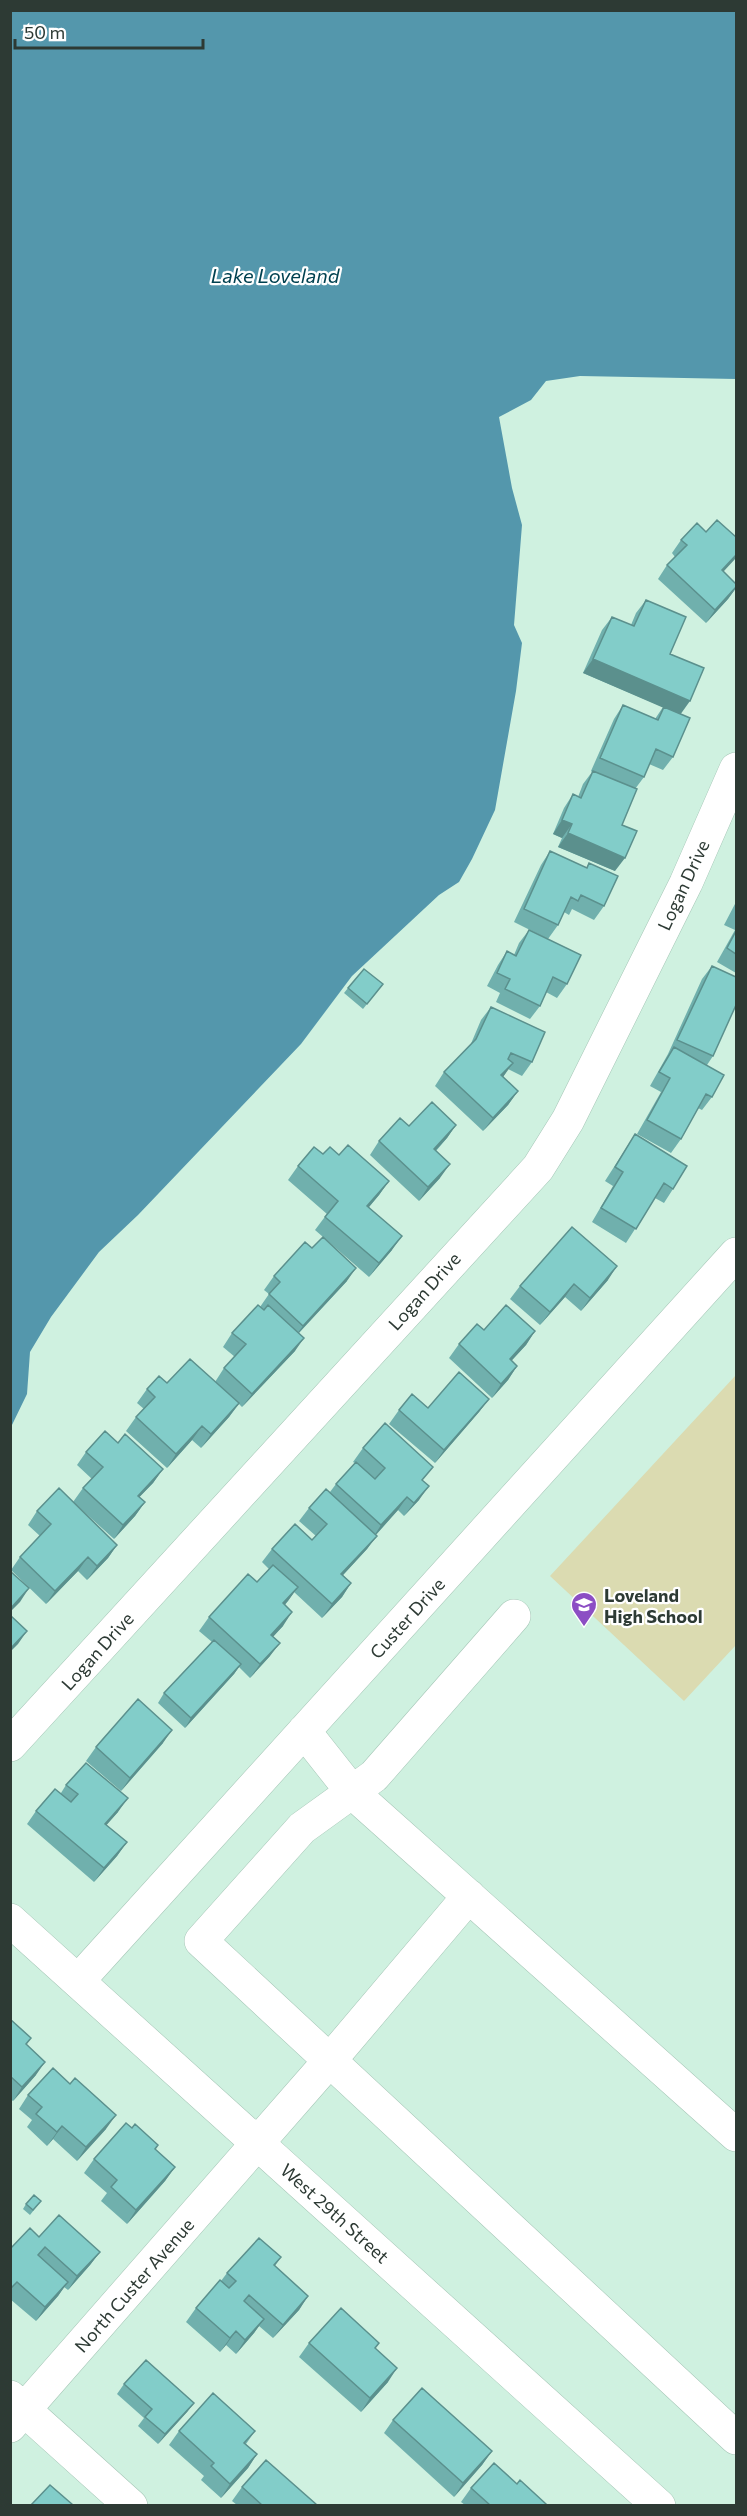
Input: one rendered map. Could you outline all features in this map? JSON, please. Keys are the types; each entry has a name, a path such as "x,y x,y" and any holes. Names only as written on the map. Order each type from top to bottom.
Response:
{"street":[{"name":"Logan Drive","path":"10,1745 538,1168 568,1120 686,883 736,769"},
{"name":"Custer Drive","path":"78,1981 736,1254"},
{"path":"514,1616 374,1776 302,1828 201,1941 331,2059 736,2438"},
{"path":"304,1731 353,1793 736,2134"},
{"name":"North Custer Avenue","path":"15,2411 257,2143 469,1896"},
{"name":"West 29th Street","path":"10,1920 659,2505"},
{"path":"15,2411 131,2505"}],"green space":[{"path":"736,1375 736,1645 684,1701 550,1576"}],"water":[{"name":"Lake Loveland","path":"11,10 736,11 736,379 580,376 546,381 531,400 499,417 512,488 522,525 514,625 522,643 495,810 472,859 459,882 439,895 352,976 301,1044 138,1215 99,1252 51,1317 30,1352 27,1394 11,1427"}],"building":[{"path":"717,520 736,537 736,555 722,570 736,584 736,587 715,610 667,565 687,545 681,540 697,523 706,532"},
{"path":"646,600 686,617 670,654 704,668 690,701 593,659 612,617 634,626"},
{"path":"623,705 658,720 664,707 690,718 673,757 656,749 644,777 600,758"},
{"path":"593,771 637,789 622,825 637,831 625,858 568,833 572,824 562,820 573,794 581,798"},
{"path":"550,851 587,868 589,863 618,876 604,906 581,895 578,901 571,897 558,925 524,909"},
{"path":"529,930 581,955 567,984 553,977 540,1006 505,989 510,979 497,973 507,951 516,956"},
{"path":"736,931 736,954 727,948"},
{"path":"712,966 736,977 736,1005 713,1056 677,1040"},
{"path":"364,969 383,984 367,1004 348,988"},
{"path":"491,1007 545,1032 532,1062 511,1053 508,1059 513,1063 501,1075 518,1091 493,1118 444,1072 476,1039"},
{"path":"674,1047 724,1075 712,1097 706,1094 681,1139 647,1120 670,1078 659,1072"},
{"path":"432,1102 456,1125 434,1149 450,1164 428,1187 379,1141 400,1118 409,1126"},
{"path":"635,1134 687,1166 673,1189 664,1183 636,1229 601,1208 623,1172 615,1167"},
{"path":"348,1145 389,1181 367,1206 402,1236 379,1263 325,1217 338,1201 298,1166 314,1147 323,1154 330,1147 339,1155"},
{"path":"572,1227 617,1266 590,1298 574,1284 550,1312 520,1286"},
{"path":"323,1237 356,1268 303,1326 269,1294 280,1282 274,1276 305,1242 312,1248"},
{"path":"258,1305 264,1310 268,1305 304,1338 252,1394 224,1368 246,1344 232,1333"},
{"path":"506,1305 535,1331 510,1359 517,1366 501,1384 459,1344 477,1324 484,1330"},
{"path":"190,1359 239,1403 211,1434 202,1426 176,1454 136,1417 155,1397 147,1389 159,1376 167,1383"},
{"path":"459,1372 489,1399 444,1450 399,1410 412,1394 428,1408"},
{"path":"385,1423 433,1467 422,1480 429,1486 414,1503 407,1497 381,1525 336,1484 356,1462 375,1479 385,1468 363,1448"},
{"path":"105,1431 118,1443 125,1434 163,1469 138,1496 145,1502 123,1525 83,1488 103,1467 86,1452"},
{"path":"59,1488 117,1545 97,1566 88,1557 55,1591 20,1557 51,1524 37,1511"},
{"path":"326,1489 377,1536 341,1574 351,1583 332,1604 272,1549 295,1524 312,1540 327,1524 309,1508"},
{"path":"273,1565 298,1587 283,1603 292,1612 271,1635 280,1643 260,1664 209,1617 248,1574 257,1582"},
{"path":"10,1571 29,1588 10,1609"},
{"path":"10,1615 27,1631 10,1649"},
{"path":"214,1640 241,1664 191,1718 164,1693"},
{"path":"138,1699 172,1730 130,1778 96,1747"},
{"path":"86,1763 128,1798 105,1824 127,1842 104,1868 36,1811 55,1789 71,1802 78,1794 66,1785"},
{"path":"10,2019 31,2038 26,2044 45,2062 22,2087 10,2076"},
{"path":"53,2068 70,2084 75,2078 116,2115 86,2147 62,2126 57,2132 36,2114 42,2107 28,2095"},
{"path":"126,2123 132,2128 135,2124 158,2145 155,2149 175,2167 136,2210 111,2187 117,2180 94,2159"},
{"path":"34,2195 41,2201 33,2210 26,2204"},
{"path":"59,2215 100,2252 77,2276 45,2247 38,2255 68,2282 45,2307 17,2282 12,2287 10,2286 10,2249 30,2228 39,2237"},
{"path":"259,2238 281,2257 274,2265 308,2296 283,2325 249,2295 244,2301 264,2319 245,2340 236,2331 230,2338 196,2308 220,2280 229,2288 236,2281 227,2273"},
{"path":"341,2308 379,2343 375,2348 397,2368 370,2398 309,2343"},
{"path":"146,2360 194,2403 165,2434 145,2417 152,2409 124,2384"},
{"path":"422,2388 492,2451 463,2483 393,2420"},
{"path":"213,2393 255,2431 244,2443 257,2454 230,2484 211,2466 214,2463 179,2431"},
{"path":"266,2460 317,2505 262,2505 242,2487"},
{"path":"494,2463 517,2484 520,2480 546,2504 490,2505 471,2488"},
{"path":"50,2485 73,2505 31,2505"}],"place":[{"name":"Loveland High School","path":"584,1628"}]}
